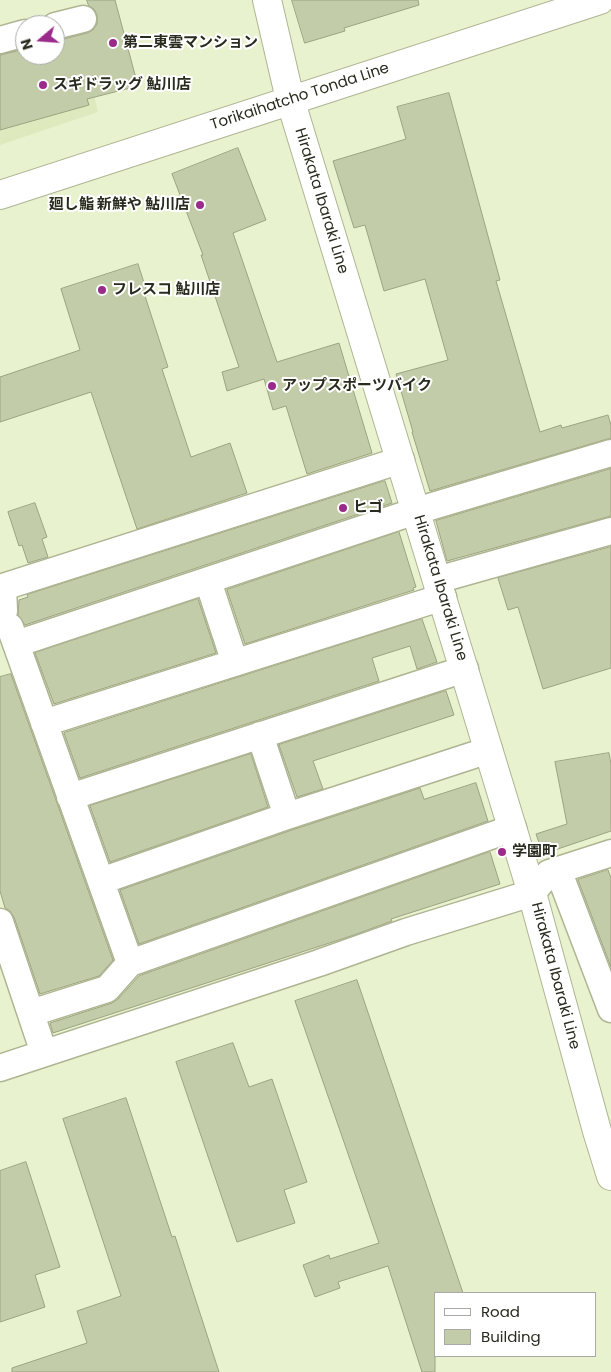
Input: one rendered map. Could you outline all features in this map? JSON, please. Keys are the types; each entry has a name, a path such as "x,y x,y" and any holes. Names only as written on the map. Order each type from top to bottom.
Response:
{"main road":[{"name":"Hirakata Ibaraki Line","path":"268,0 290,99 513,828 596,1131 611,1176"},
{"name":"Torikaihatcho Tonda Line","path":"0,194 600,0"}],"street":[{"path":"65,24 83,19"},
{"path":"0,40 15,36"},
{"path":"16,644 416,511 611,453"},
{"path":"130,962 16,644 2,612 3,587 401,460"},
{"path":"44,723 235,663 440,589 611,531"},
{"path":"208,581 235,663"},
{"path":"70,797 465,669"},
{"path":"260,735 288,816"},
{"path":"100,881 288,816 489,750"},
{"path":"31,1013 107,989 130,962 513,828"},
{"path":"0,1068 319,963 406,932 532,893 549,873 611,853"},
{"path":"558,870 611,1009"},
{"path":"0,922 44,1053"}],"shaded area":[{"path":"77,26 98,112 0,145 0,46 15,42 15,65 65,65 65,29"}],"building":[{"path":"87,0 115,0 138,86 87,99 89,105 0,130 0,55 15,51 15,65 65,65 65,38 87,33 93,30 97,24 97,15 94,9 89,6"},
{"path":"292,0 418,0 419,5 344,28 345,31 305,43"},
{"path":"449,93 500,280 496,281 540,432 561,425 562,428 608,415 611,425 611,438 430,491 396,374 448,360 425,279 384,291 365,225 354,228 333,161 406,139 397,107"},
{"path":"238,148 266,220 233,233 277,362 339,343 372,453 307,474 286,406 273,410 264,379 227,391 222,372 239,367 201,255 203,255 172,174"},
{"path":"138,264 148,295 145,296 168,367 162,369 191,457 230,443 247,493 137,529 91,392 0,422 0,377 80,350 61,289"},
{"path":"611,469 611,516 447,561 436,521"},
{"path":"385,481 392,503 25,625 18,615 19,600 28,597 27,595"},
{"path":"35,503 47,537 42,539 48,557 28,563 22,545 19,546 8,512"},
{"path":"399,532 416,587 413,588 414,590 245,644 227,590"},
{"path":"611,547 611,668 543,689 518,607 508,610 498,578"},
{"path":"198,599 216,653 54,704 35,653"},
{"path":"422,619 437,662 417,669 410,646 372,658 379,681 80,778 64,733"},
{"path":"11,674 113,960 99,976 40,994 14,917 5,908 0,891 0,677"},
{"path":"446,691 454,715 313,761 323,789 297,797 279,745"},
{"path":"609,753 611,764 611,831 543,854 536,834 567,824 555,762"},
{"path":"251,754 268,807 110,862 90,806"},
{"path":"476,783 488,821 139,944 120,890 420,788 424,799"},
{"path":"490,852 500,884 391,919 392,921 354,935 53,1033 50,1023 112,1003 139,976"},
{"path":"608,870 611,878 611,967 578,880"},
{"path":"357,980 463,1292 434,1292 435,1372 422,1372 388,1266 338,1282 340,1288 315,1297 303,1265 329,1255 330,1259 379,1243 295,1001"},
{"path":"233,1043 249,1087 272,1079 307,1182 284,1190 295,1223 237,1242 176,1062"},
{"path":"126,1098 172,1237 175,1236 219,1372 12,1372 12,1368 87,1343 77,1311 121,1296 63,1119"},
{"path":"26,1162 60,1267 35,1275 45,1307 0,1322 0,1171"}],"place":[{"name":"第二東雲マンション","path":"113,43"},
{"name":"スギドラッグ 鮎川店","path":"43,85"},
{"name":"廻し鮨 新鮮や 鮎川店","path":"200,205"},
{"name":"フレスコ 鮎川店","path":"102,290"},
{"name":"アップスポーツバイク","path":"272,386"},
{"name":"ヒゴ","path":"343,508"},
{"name":"学園町","path":"502,852"}]}
